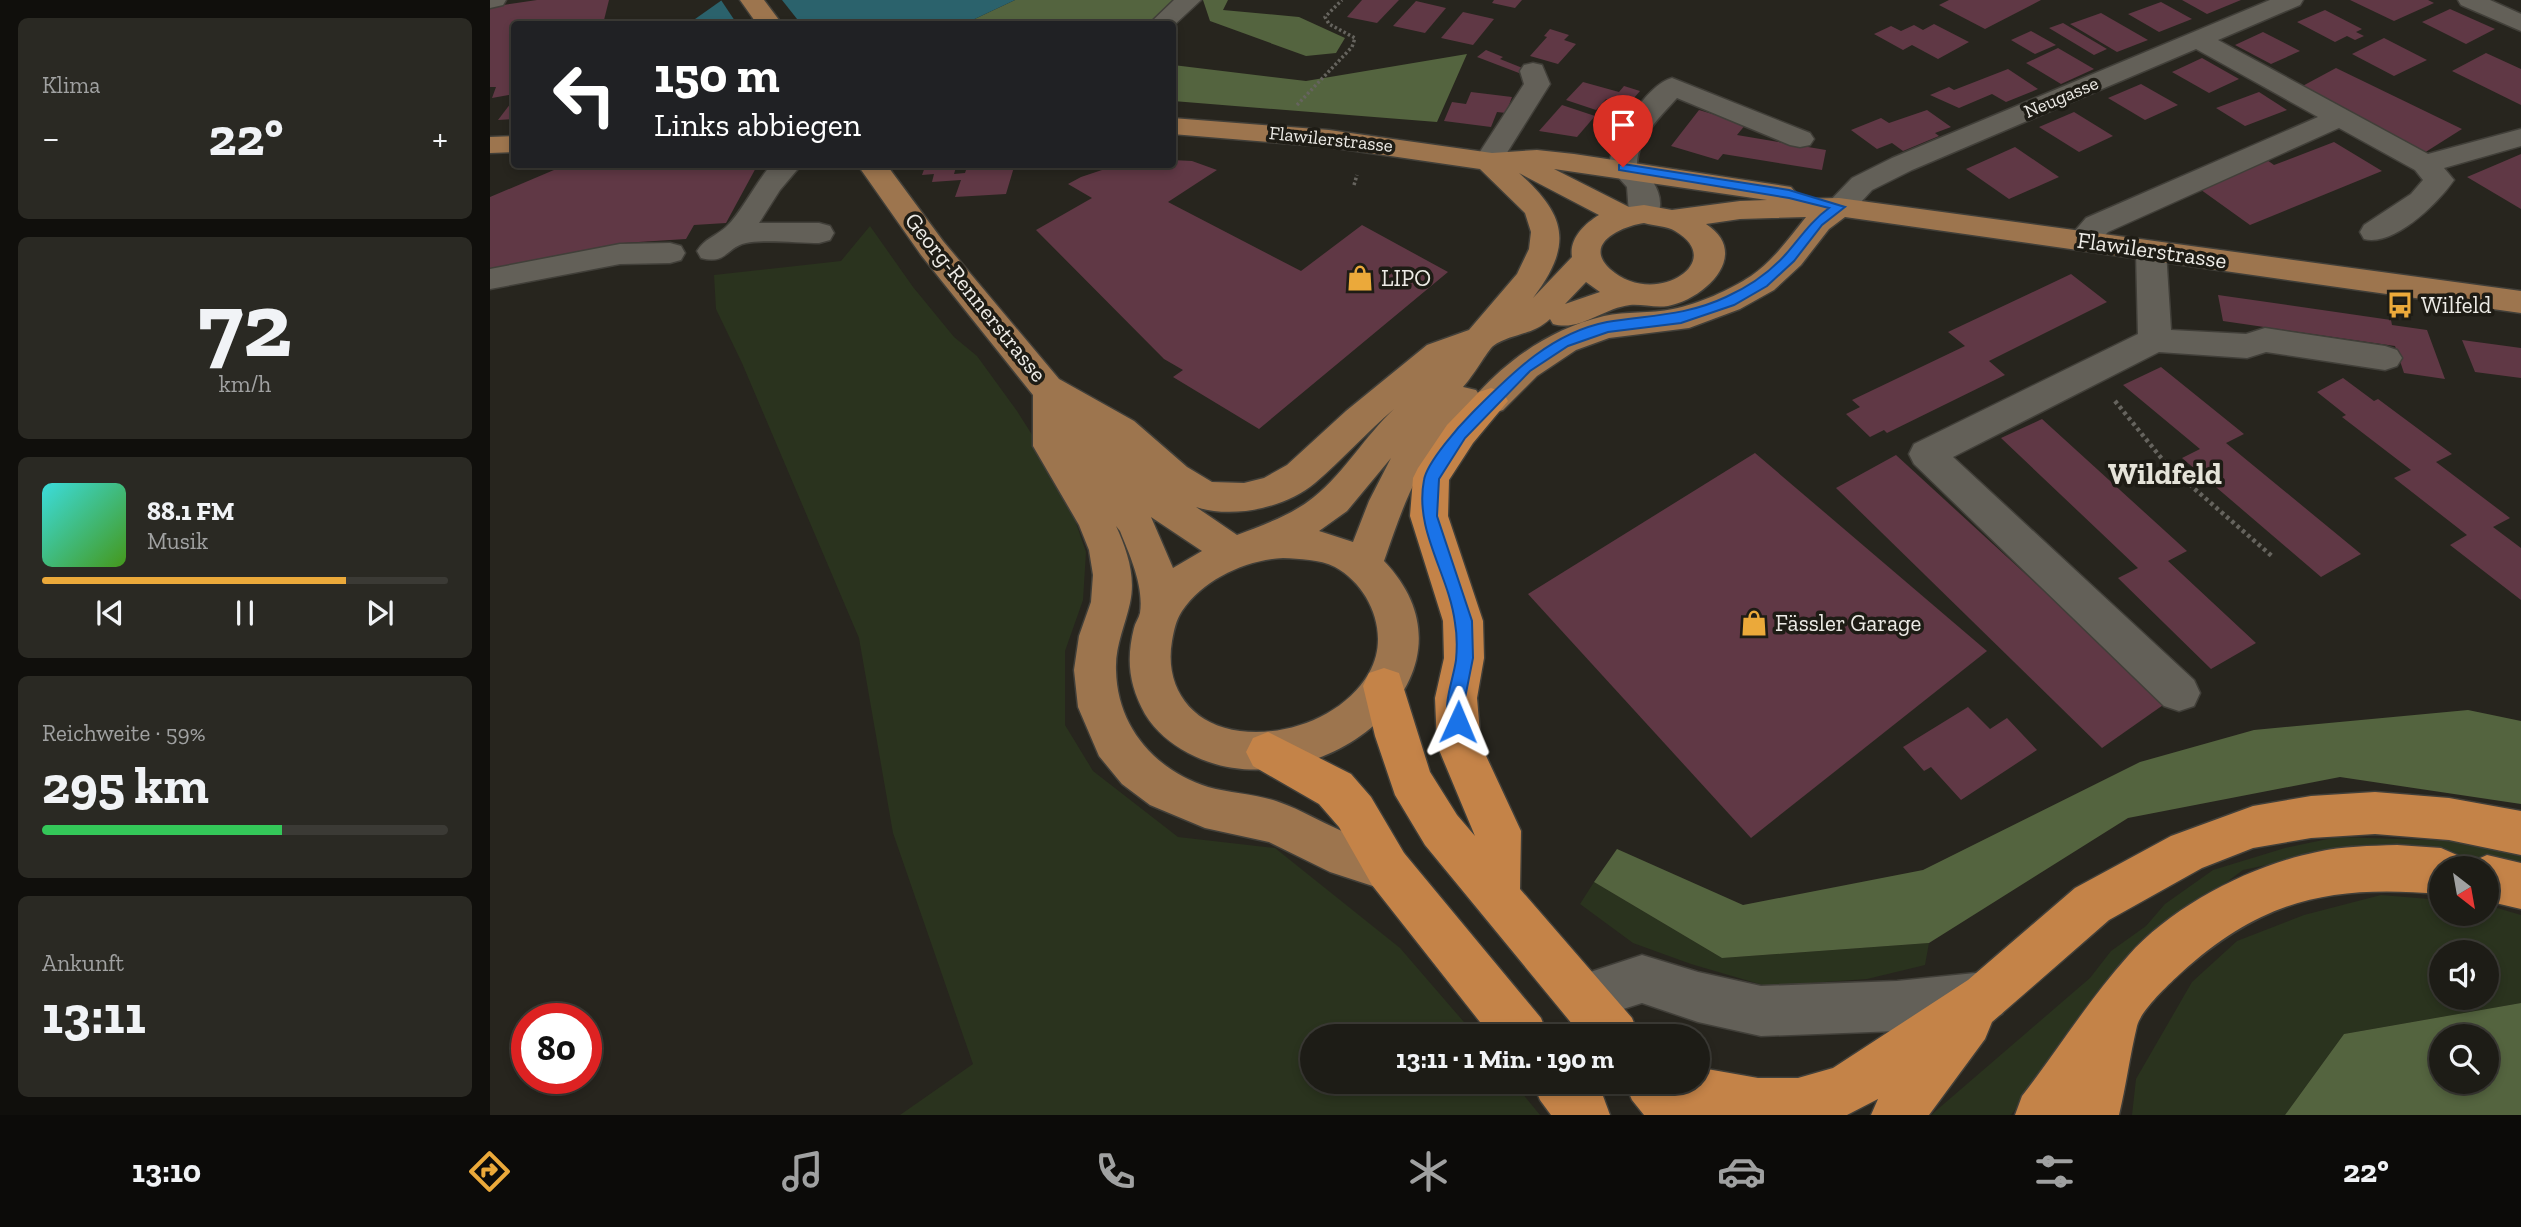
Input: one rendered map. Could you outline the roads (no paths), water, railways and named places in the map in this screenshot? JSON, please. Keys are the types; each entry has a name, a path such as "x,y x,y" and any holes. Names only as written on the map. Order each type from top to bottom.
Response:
{"highway":[{"path":"1491,401 1460,434 1432,478 1429,516 1463,621 1464,658 1456,698 1459,745 1477,791 1498,831 1497,895"},
{"path":"1384,686 1396,736 1411,781 1441,830 1604,1024"},
{"path":"1268,752 1335,789 1355,812 1367,862 1512,1024"},
{"path":"1704,1094 1758,1104 1798,1104 1844,1090 1985,997 2092,904 2187,852 2253,827 2311,817 2375,813 2449,819 2521,833"},
{"path":"2041,1115 2146,972 2167,952 2216,915 2273,885 2304,876 2364,867 2429,870"},
{"path":"2499,881 2521,886"},
{"path":"1583,997 1610,1024"},
{"path":"1897,1115 1985,997"},
{"path":"2093,1115 2116,1011"},
{"path":"1568,1094 1584,1115"},
{"path":"1660,1094 1677,1115"}],"main road":[{"path":"752,0 767,21"},
{"name":"Flawilerstrasse","path":"1176,126 1227,128 1357,141 1503,161 1634,215"},
{"path":"490,145 511,144"},
{"path":"1503,161 1535,158 1623,167 1789,194 1839,207"},
{"path":"1245,548 1287,541 1315,544 1341,551 1363,565 1382,584 1394,608 1398,635 1393,663 1384,686 1359,714 1332,733 1301,746 1268,752 1232,750 1200,740 1175,722 1157,698 1149,671 1150,642 1160,614 1178,589 1194,575 1245,548 1317,516 1338,496 1394,429 1463,367 1482,337 1527,286 1541,259 1546,233 1541,214 1503,161"},
{"name":"Flawilerstrasse","path":"1503,161 1539,188 1590,246"},
{"name":"Georg-Rennerstrasse","path":"874,168 932,248 1081,430 1100,472 1137,526 1156,574 1160,614"},
{"path":"1491,401 1525,368 1564,342 1606,327 1676,320 1729,301 1763,283 1790,258 1818,222 1839,207"},
{"name":"Flawilerstrasse","path":"1675,219 1740,210 1782,211 1839,207 2521,302"},
{"name":"Flawilerstrasse","path":"1712,254 1748,228 1782,211"},
{"path":"1050,389 1122,430 1174,477 1206,496 1244,497 1273,490 1300,475 1359,420 1439,353 1528,321 1572,279 1590,246 1606,223 1634,215 1675,219 1700,234 1712,254 1709,269 1698,282 1679,292 1656,296 1631,293 1602,280 1590,246"},
{"path":"1363,565 1389,497 1422,441 1506,358 1560,318 1575,310 1631,293"},
{"path":"1050,389 1051,446 1096,522 1108,550 1112,575 1111,602 1099,636 1095,670 1099,707 1114,742 1137,770 1166,790 1205,807 1275,822 1367,862"},
{"name":"Georg-Rennerstrasse","path":"1081,430 1122,463 1161,505 1197,526 1245,548"}],"street":[{"path":"1164,21 1189,0"},
{"name":"Neugasse","path":"1839,207 1862,184 1902,164 2291,0"},
{"path":"2470,0 2521,23"},
{"path":"2197,39 2425,164 2439,180 2421,201 2375,232"},
{"path":"1503,161 1537,84 1533,71"},
{"path":"1634,215 1645,189 1638,178 1623,167 1621,157 1627,142 1672,86 1800,139"},
{"path":"2082,240 2097,225 2340,117"},
{"path":"2425,164 2521,137"},
{"path":"712,251 738,233 769,185 784,168"},
{"path":"738,233 819,233"},
{"path":"2151,251 2155,340"},
{"path":"490,279 620,254 670,253"},
{"path":"2179,693 1927,454 2155,340 2247,346 2265,340 2385,358"},
{"path":"1583,997 1642,979 1698,997 1761,1011 1897,1006 1985,997"}],"water":[{"path":"722,0 1015,0 970,21 692,21"}],"place":[{"name":"LIPO","path":"1360,278"},
{"name":"Wilfeld","path":"2400,305"},
{"name":"Fässler Garage","path":"1754,623"}],"district":[{"name":"Wildfeld","path":"2165,474"}]}
